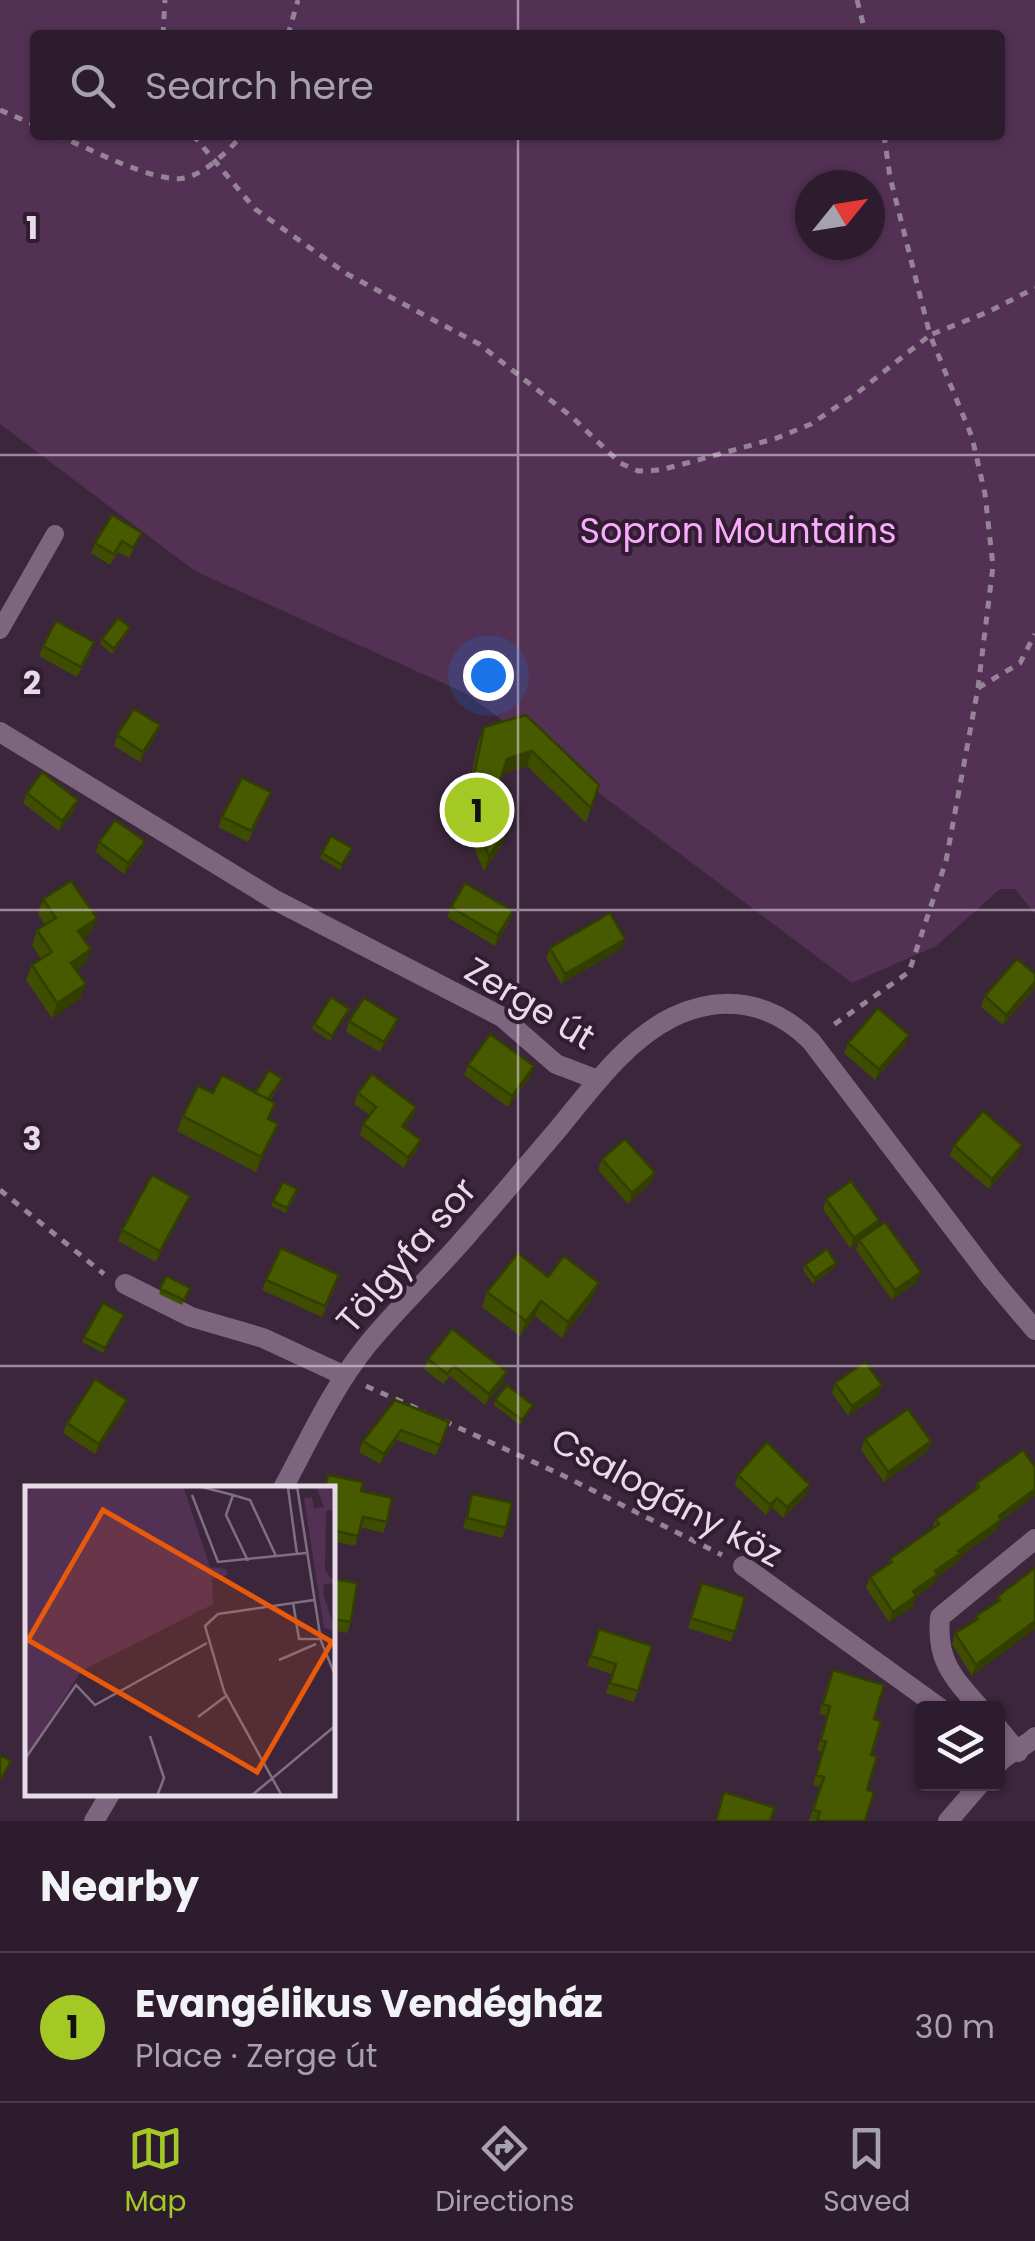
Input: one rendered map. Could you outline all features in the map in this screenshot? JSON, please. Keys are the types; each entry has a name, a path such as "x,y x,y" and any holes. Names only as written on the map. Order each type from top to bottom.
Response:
{"street":[{"name":"Zerge út","path":"0,732 276,900 502,1017 556,1064 598,1080 668,1019 714,1004 736,1002 776,1013 810,1041 1035,1330"},
{"name":"Tölgyfa sor","path":"285,1486 368,1344 459,1246 598,1080"},
{"path":"125,1284 191,1317 263,1338 346,1376"},
{"path":"974,1701 948,1671 938,1640 940,1617 1035,1538"},
{"name":"Csalogány köz","path":"742,1566 930,1701"},
{"path":"1005,1754 1035,1737"},
{"path":"948,1821 974,1791"},
{"path":"94,1821 109,1796"}],"lane":[{"path":"0,630 56,534"}],"path":[{"path":"164,30 166,0"},
{"path":"289,30 298,0"},
{"path":"857,0 865,30"},
{"path":"0,110 30,123"},
{"path":"70,140 144,172 184,178 214,163 237,140"},
{"path":"197,140 254,209 348,274 480,344 572,418 620,463 638,471 688,463 777,438 811,424 930,335 1035,288"},
{"path":"810,1041 909,972 946,861 978,688 993,566 972,438 930,335 890,177 885,140"},
{"path":"978,688 1020,662 1035,634"},
{"path":"0,1190 97,1270 125,1284"},
{"name":"Csalogány köz","path":"346,1376 562,1475 742,1566"}],"green space":[{"name":"Sopron Mountains","path":"0,0 1035,0 1035,914 1015,889 1000,889 936,946 852,983 467,694 195,571 0,424"}],"building":[{"path":"112,515 142,533 133,548 122,541 114,554 95,543"},
{"path":"118,618 130,627 114,649 102,639"},
{"path":"56,621 94,642 81,667 43,646"},
{"path":"134,709 160,725 143,752 117,735"},
{"path":"526,715 599,785 591,808 532,751 507,759 492,806 505,834 489,856 468,804 484,727"},
{"path":"42,772 78,800 62,821 27,793"},
{"path":"242,778 271,792 251,831 222,817"},
{"path":"115,820 145,841 128,863 99,842"},
{"path":"331,836 352,848 342,865 322,853"},
{"path":"71,881 97,918 78,931 91,949 71,963 86,984 57,1003 32,965 52,952 37,930 56,918 43,899"},
{"path":"465,883 513,911 498,935 451,907"},
{"path":"610,913 625,939 565,974 550,948"},
{"path":"1017,959 1035,974 1035,982 1006,1015 985,996"},
{"path":"331,997 349,1009 332,1036 314,1024"},
{"path":"364,998 398,1019 384,1042 349,1021"},
{"path":"878,1008 909,1035 879,1069 848,1043"},
{"path":"490,1034 534,1066 512,1096 468,1065"},
{"path":"269,1070 282,1079 268,1099 255,1093"},
{"path":"372,1074 416,1107 402,1126 421,1140 408,1157 363,1124 376,1107 358,1093"},
{"path":"222,1075 275,1103 268,1119 278,1124 261,1157 183,1116 198,1086 213,1093"},
{"path":"983,1111 1022,1145 992,1179 954,1145"},
{"path":"625,1139 655,1173 632,1193 602,1159"},
{"path":"152,1175 190,1196 160,1251 122,1230"},
{"path":"851,1181 879,1220 854,1238 826,1199"},
{"path":"283,1182 297,1189 287,1208 273,1201"},
{"path":"885,1222 921,1272 895,1290 859,1240"},
{"path":"281,1248 339,1275 325,1306 266,1280"},
{"path":"827,1249 836,1263 815,1278 805,1265"},
{"path":"518,1253 548,1277 564,1256 599,1283 568,1322 541,1301 526,1321 487,1292"},
{"path":"166,1276 190,1288 184,1300 160,1289"},
{"path":"103,1303 124,1315 105,1348 84,1337"},
{"path":"452,1329 507,1372 489,1394 454,1366 447,1374 428,1359"},
{"path":"865,1362 882,1385 852,1406 835,1383"},
{"path":"95,1379 127,1400 99,1444 67,1423"},
{"path":"507,1385 533,1405 522,1420 495,1400"},
{"path":"395,1400 449,1422 440,1445 401,1430 384,1454 363,1441"},
{"path":"908,1409 931,1441 888,1472 865,1439"},
{"path":"767,1442 810,1485 787,1507 777,1498 770,1505 738,1475"},
{"path":"1023,1450 1035,1467 1035,1489 958,1551 961,1553 935,1571 938,1574 913,1591 916,1596 893,1612 870,1577 939,1524 936,1519 979,1487 977,1483"},
{"path":"328,1475 363,1482 361,1491 392,1498 387,1522 363,1517 358,1536 335,1531 335,1486 325,1486"},
{"path":"472,1494 512,1503 506,1528 467,1518"},
{"path":"1035,1568 1035,1621 976,1665 955,1633 978,1619 976,1616 1000,1600 998,1596"},
{"path":"335,1579 357,1583 351,1622 335,1619"},
{"path":"702,1583 745,1597 735,1632 691,1618"},
{"path":"599,1629 652,1646 638,1691 610,1683 616,1664 591,1656"},
{"path":"833,1670 884,1685 874,1719 881,1721 871,1755 877,1756 867,1790 874,1792 865,1821 817,1821 820,1812 813,1810 824,1777 816,1775 826,1741 821,1740 830,1706 823,1704"},
{"path":"0,1755 11,1761 0,1781"},
{"path":"724,1792 775,1808 770,1821 716,1821"}],"place":[{"name":"Evangélikus Vendégház","path":"477,810"}]}
